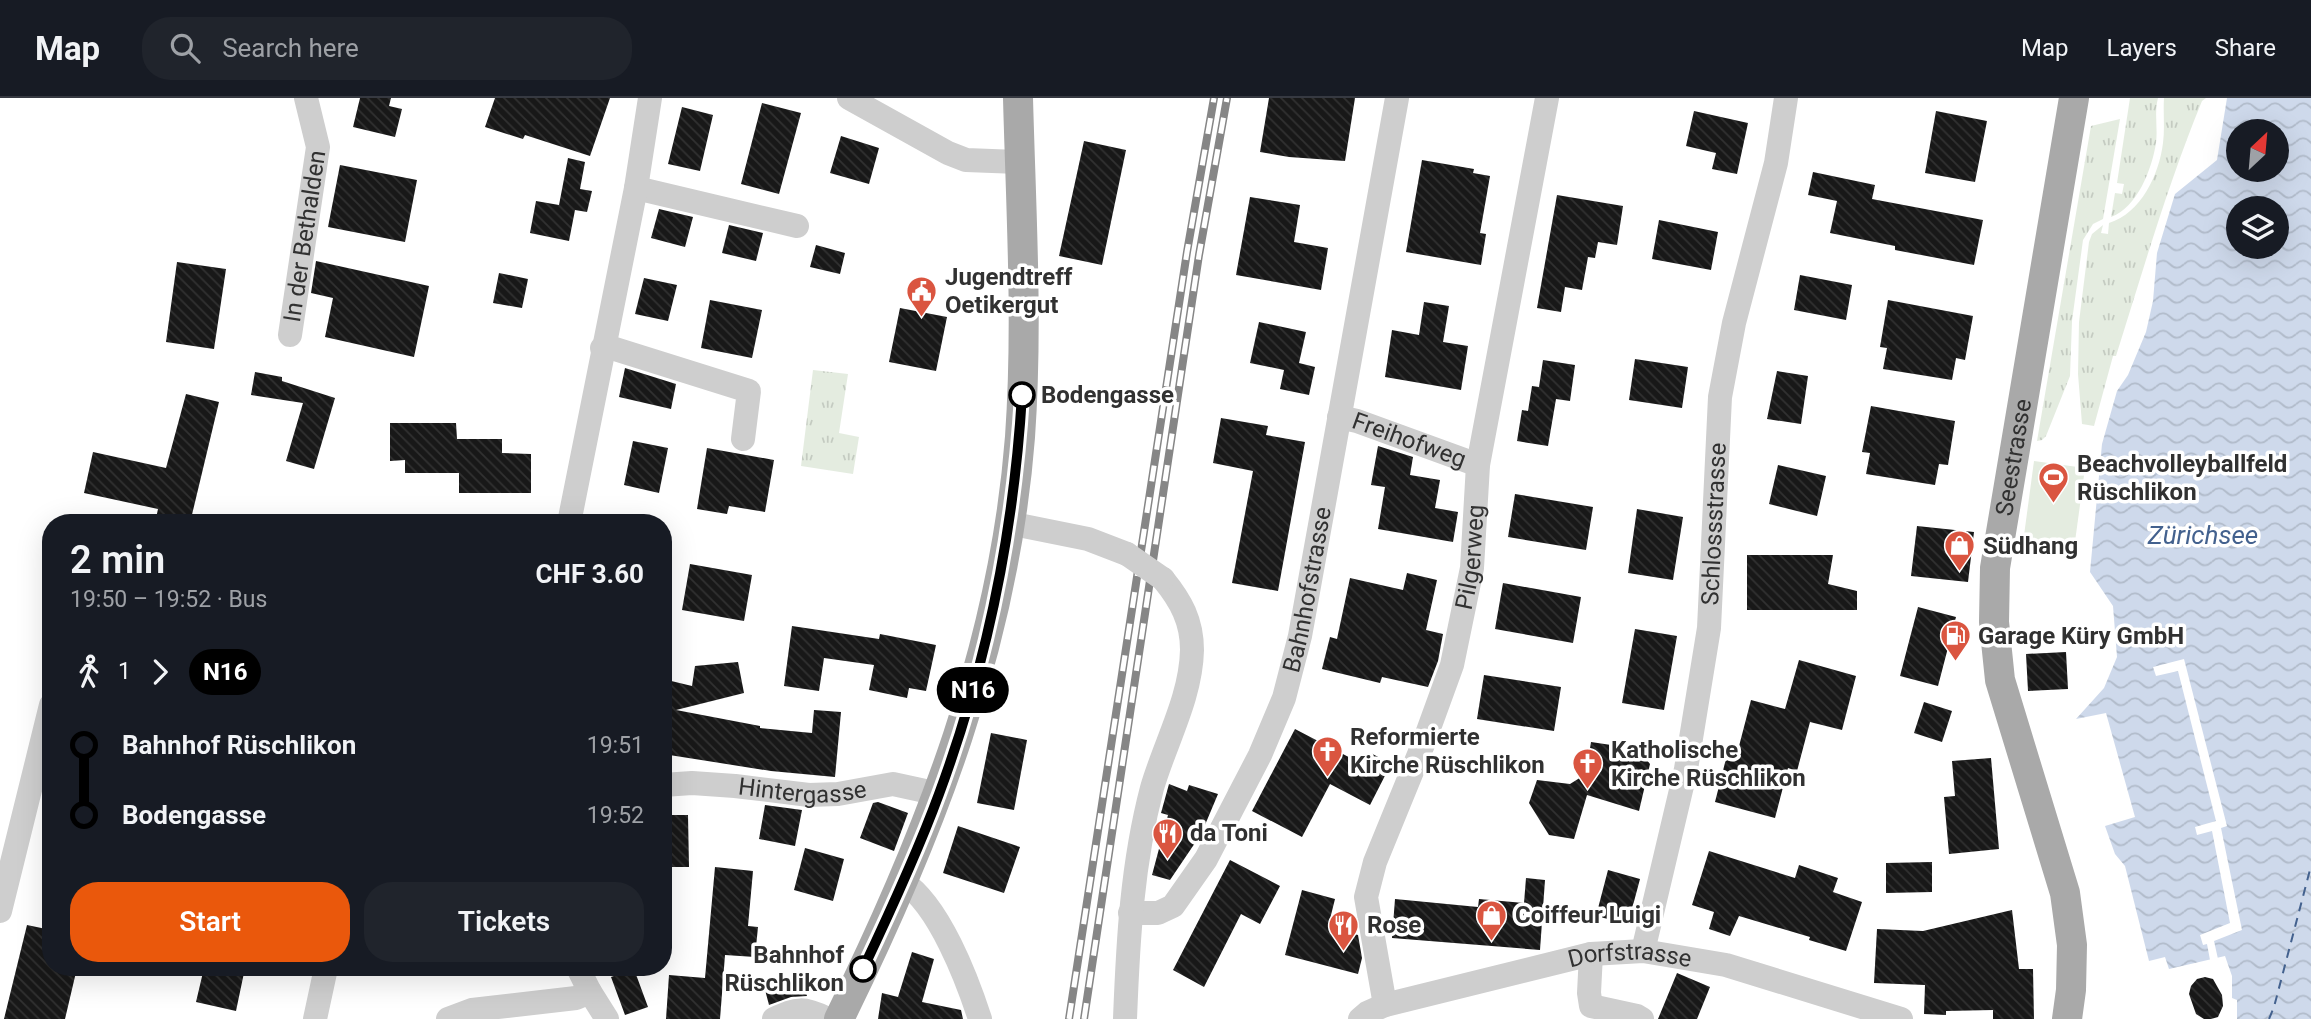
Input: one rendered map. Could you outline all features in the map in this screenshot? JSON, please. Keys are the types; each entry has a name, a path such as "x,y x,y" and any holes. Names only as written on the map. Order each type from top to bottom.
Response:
{"main road":[{"path":"839,1019 903,883 939,794 970,701 1009,523 1022,395 1018,98"},
{"name":"Seestrasse","path":"2067,1019 2072,945 2065,893 2000,680 1994,622 1994,568 2074,98"}],"street":[{"name":"In der Bethalden","path":"290,335 318,147 306,98"},
{"path":"571,514 636,188 650,98"},
{"path":"849,98 948,153 966,160 1020,162"},
{"name":"Bahnhofstrasse","path":"1130,913 1158,913 1179,901 1206,859 1260,755 1284,698 1300,636 1397,98"},
{"name":"Pilgerweg","path":"1385,1005 1366,897 1375,862 1452,665 1472,568 1478,465 1547,98"},
{"name":"Schlossstrasse","path":"1643,951 1686,769 1709,628 1720,397 1734,323 1776,163 1786,98"},
{"path":"636,188 797,226"},
{"path":"602,348 615,349 749,391 743,439"},
{"name":"Freihofweg","path":"1339,417 1478,465"},
{"path":"1009,523 1066,533 1111,546 1127,554 1163,579 1186,614 1192,641 1191,665 1153,786 1139,844 1130,913 1125,1019"},
{"path":"0,911 42,741"},
{"name":"Hintergasse","path":"672,784 735,786 808,795 838,794 893,785 939,794"},
{"path":"903,883 916,890 930,907 969,986 980,1019"},
{"name":"Dorfstrasse","path":"1360,1019 1385,1005 1591,954 1643,951 1726,965 1901,1019"},
{"path":"1591,954 1591,1006 1642,1019"},
{"path":"315,1019 324,976"},
{"path":"582,976 607,1019"},
{"path":"448,1019 472,1010 576,998 590,992"},
{"path":"774,1019 797,1009 809,1010 828,1019"}],"green space":[{"path":"2130,98 2158,98 2156,143 2147,175 2136,196 2111,217 2115,193 2122,194 2124,184 2117,183"},
{"path":"2164,98 2206,98 2202,101 2167,195 2116,356 2113,356 2094,426 2082,424 2078,374 2079,322 2089,242 2092,234 2103,225 2101,233 2108,234 2109,223 2130,211 2153,180 2163,143"},
{"path":"2120,119 2103,219 2093,224 2083,240 2072,321 2070,376 2046,436 2037,441 2091,126"},
{"path":"813,370 848,374 839,433 859,437 853,474 801,466"},
{"name":"Beachvolleyballfeld Rüschlikon","path":"2034,461 2085,468 2074,549 2023,543"}],"water":[{"name":"Zürichsee","path":"2227,98 2311,98 2311,1019 2237,1019 2237,1000 2232,998 2232,976 2225,956 2169,969 2165,957 2149,961 2125,866 2115,854 2105,826 2135,817 2106,713 2076,719 2104,688 2117,657 2113,606 2090,572 2102,444 2117,391 2128,375 2146,332 2153,301 2157,253 2175,194 2217,160"}],"pier":[{"path":"2184,659 2227,826 2221,828 2242,930 2214,941 2218,959 2210,960 2207,944 2203,945 2200,935 2230,923 2212,831 2197,835 2195,827 2216,821 2178,671 2156,676 2153,667"}],"building":[{"path":"360,98 391,98 389,106 402,109 395,137 353,127"},
{"path":"495,98 610,98 590,156 525,135 523,139 485,127"},
{"path":"1269,98 1355,98 1345,161 1260,152"},
{"path":"762,103 801,113 779,194 741,184"},
{"path":"682,107 713,115 700,171 668,164"},
{"path":"1694,111 1748,123 1737,174 1712,169 1716,153 1686,146"},
{"path":"1936,111 1987,121 1975,182 1925,173"},
{"path":"841,136 879,148 869,184 830,173"},
{"path":"1084,141 1126,150 1102,265 1059,256"},
{"path":"568,158 585,162 580,189 592,191 587,212 575,210 569,241 530,233 536,201 559,205"},
{"path":"1422,160 1474,169 1473,173 1490,176 1480,233 1486,234 1481,265 1406,252"},
{"path":"340,165 417,180 405,242 328,227"},
{"path":"1813,172 1875,185 1872,199 1983,220 1974,265 1895,250 1895,246 1830,233 1837,201 1808,195"},
{"path":"1557,195 1623,206 1617,245 1598,242 1595,258 1588,257 1582,290 1565,287 1561,312 1537,308"},
{"path":"1250,197 1300,205 1294,242 1328,248 1321,290 1236,275"},
{"path":"659,209 693,217 685,247 651,238"},
{"path":"1659,220 1718,232 1711,270 1652,259"},
{"path":"729,225 763,233 756,261 722,253"},
{"path":"816,245 845,253 840,274 810,267"},
{"path":"316,261 429,286 414,357 325,337 333,298 311,293"},
{"path":"177,262 226,269 214,349 166,342"},
{"path":"499,273 528,279 522,308 493,303"},
{"path":"1800,275 1852,285 1846,320 1794,310"},
{"path":"644,278 677,285 668,321 635,314"},
{"path":"710,300 762,310 752,358 701,348"},
{"path":"1888,300 1973,316 1965,360 1956,358 1952,380 1883,369 1887,348 1880,347"},
{"path":"1424,302 1449,306 1443,342 1468,346 1461,390 1385,377 1392,330 1419,335"},
{"path":"900,308 947,317 936,371 889,362"},
{"path":"1259,322 1306,332 1299,363 1315,367 1309,395 1280,389 1284,370 1250,363"},
{"path":"1635,359 1688,367 1682,408 1629,400"},
{"path":"1543,360 1575,365 1570,401 1556,399 1548,446 1517,441 1522,410 1528,411 1532,386 1539,387"},
{"path":"625,368 676,384 671,409 619,397"},
{"path":"1777,371 1808,376 1801,424 1767,419"},
{"path":"255,372 282,377 282,381 335,398 314,469 286,461 303,403 251,395"},
{"path":"186,394 219,402 192,514 157,514 158,509 84,493 93,452 166,468"},
{"path":"1871,406 1955,421 1948,465 1939,464 1935,485 1866,474 1870,453 1862,452"},
{"path":"1221,418 1268,426 1266,435 1305,442 1278,591 1232,583 1253,471 1213,463"},
{"path":"390,423 456,423 457,439 502,439 502,453 531,454 531,493 459,493 459,473 405,473 405,460 390,461"},
{"path":"633,441 668,448 659,493 624,485"},
{"path":"1378,446 1413,457 1410,475 1440,480 1435,508 1458,512 1453,542 1378,529 1385,487 1371,485"},
{"path":"707,448 774,460 765,512 729,506 727,514 697,509"},
{"path":"1778,465 1826,476 1817,516 1769,504"},
{"path":"1515,494 1593,507 1586,550 1508,537"},
{"path":"1637,509 1683,517 1673,580 1628,573"},
{"path":"1917,526 1974,532 1968,582 1911,576"},
{"path":"1747,555 1833,555 1828,584 1857,591 1857,610 1747,610"},
{"path":"690,564 752,575 744,621 682,610"},
{"path":"1407,573 1437,580 1426,630 1443,634 1438,661 1428,687 1382,677 1380,683 1322,669 1330,637 1337,639 1350,578 1403,590"},
{"path":"1503,583 1581,597 1573,643 1495,629"},
{"path":"1918,607 1956,617 1938,686 1900,676"},
{"path":"792,626 879,639 880,634 936,645 926,691 909,688 907,698 869,690 874,665 824,658 819,691 784,686"},
{"path":"1635,629 1677,636 1664,710 1622,703"},
{"path":"2066,652 2068,689 2028,691 2026,654"},
{"path":"1799,660 1856,676 1842,730 1810,722 1797,771 1788,768 1775,818 1715,802 1729,747 1738,750 1751,700 1785,709"},
{"path":"738,662 744,693 676,710 760,728 812,733 814,710 841,712 835,777 771,771 672,755 672,681 692,686 695,666"},
{"path":"1484,675 1561,687 1554,731 1477,719"},
{"path":"1924,702 1952,711 1942,742 1914,733"},
{"name":"Reformierte Kirche Rüschlikon","path":"1295,729 1362,764 1369,752 1391,764 1370,805 1330,784 1302,837 1252,811"},
{"path":"991,733 1027,740 1014,810 977,803"},
{"name":"Katholische Kirche Rüschlikon","path":"1591,742 1638,749 1650,764 1639,811 1587,795 1574,839 1549,835 1529,803 1537,780 1570,784 1586,774"},
{"path":"1991,758 1999,849 1949,854 1944,797 1955,796 1952,761"},
{"path":"1169,784 1187,791 1189,785 1218,794 1197,844 1195,843 1170,880 1152,875 1168,815 1161,813"},
{"path":"878,802 908,813 894,851 860,838 873,803"},
{"path":"765,805 802,810 795,846 759,839"},
{"path":"672,815 688,815 689,867 672,867"},
{"path":"958,826 1020,847 1004,893 943,873"},
{"path":"805,848 844,859 833,901 794,890"},
{"path":"1709,851 1795,878 1799,865 1838,878 1833,892 1862,902 1846,951 1809,940 1810,937 1739,916 1730,936 1709,929 1714,912 1692,905"},
{"path":"1230,860 1280,886 1260,924 1241,914 1204,987 1173,970"},
{"path":"1932,862 1932,892 1886,893 1886,863"},
{"path":"715,867 753,871 748,926 758,927 755,957 725,955 720,1019 666,1019 669,976 705,978"},
{"path":"1608,870 1640,879 1628,924 1596,916"},
{"path":"1526,878 1545,880 1540,950 1392,938 1395,899 1478,907 1479,899 1524,903"},
{"path":"1302,890 1335,899 1328,927 1358,935 1362,958 1358,974 1285,955"},
{"path":"2012,910 2019,969 2033,969 2034,1019 1993,1019 1993,1010 1946,1011 1946,1015 1924,1014 1925,985 1874,983 1877,929 1923,931"},
{"path":"27,925 42,928 42,976 75,976 65,1019 4,1019"},
{"path":"912,952 934,959 922,1002 961,1010 963,1019 878,1019 882,993 898,997"},
{"path":"1677,973 1710,987 1697,1019 1658,1019"},
{"path":"801,975 807,996 791,997 769,1005 764,986"},
{"path":"202,976 243,976 236,1011 196,1002"},
{"path":"637,976 648,1007 625,1015 611,977"},
{"path":"2197,979 2213,979 2222,995 2223,1006 2218,1017 2211,1019 2204,1019 2196,1014 2189,994"}],"ferry route":[{"path":"2269,1019 2311,866"}],"railway":[{"path":"1069,1019 1187,252 1214,98"},
{"path":"1084,1019 1199,255 1227,98"}],"bus line":[{"name":"N16","path":"863,969 903,883 939,794 970,701 1009,523 1022,395"}],"place":[{"name":"Jugendtreff Oetikergut","path":"922,318"},
{"name":"Bodengasse","path":"1022,395"},
{"name":"Beachvolleyballfeld Rüschlikon","path":"2054,505"},
{"name":"Südhang","path":"1960,573"},
{"name":"Garage Küry GmbH","path":"1955,663"},
{"name":"Reformierte Kirche Rüschlikon","path":"1327,778"},
{"name":"Katholische Kirche Rüschlikon","path":"1588,791"},
{"name":"da Toni","path":"1167,860"},
{"name":"Coiffeur Luigi","path":"1492,942"},
{"name":"Rose","path":"1344,952"},
{"name":"Bahnhof Rüschlikon","path":"863,969"}]}
